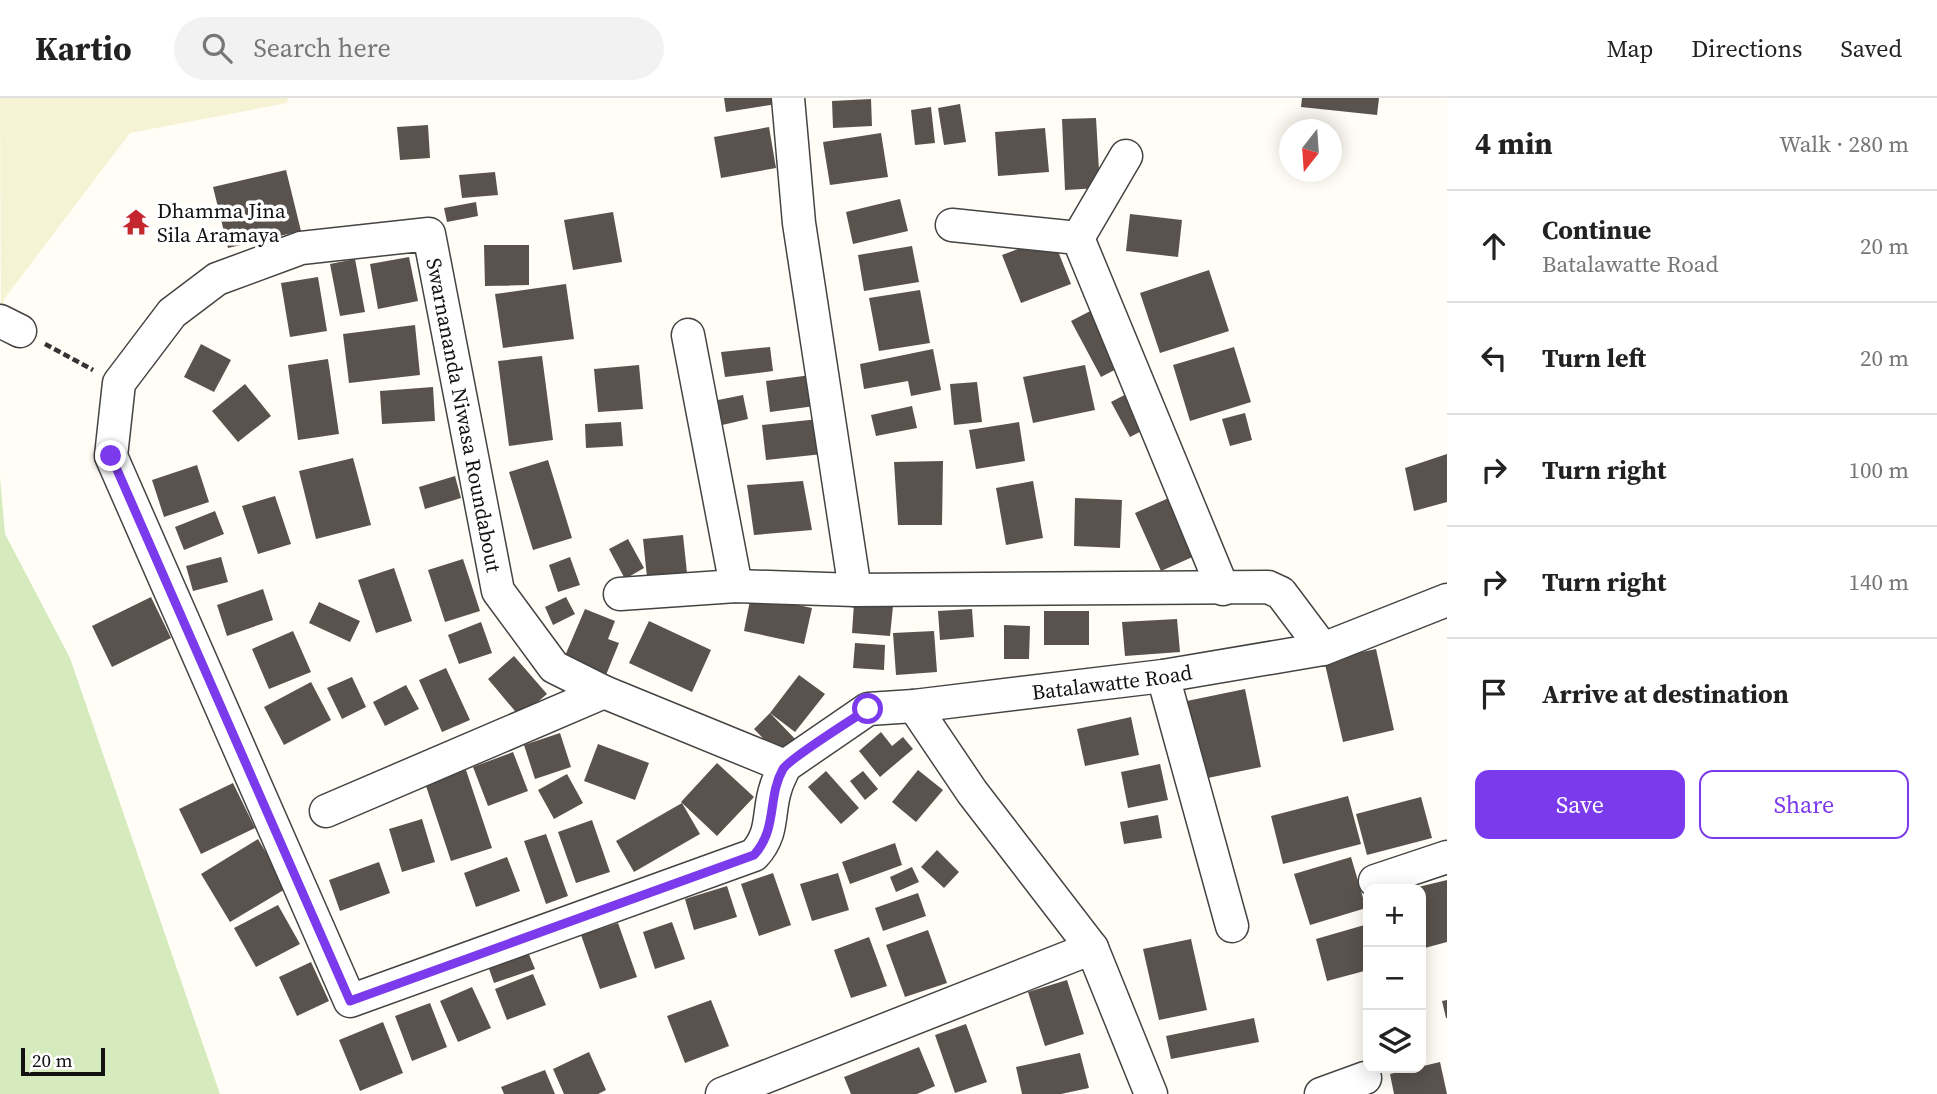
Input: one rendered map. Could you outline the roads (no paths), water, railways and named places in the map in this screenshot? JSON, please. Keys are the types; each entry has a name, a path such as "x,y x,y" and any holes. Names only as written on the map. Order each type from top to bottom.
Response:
{"street":[{"path":"788,98 799,223 855,590"},
{"path":"1078,238 1126,156"},
{"path":"952,225 1078,238"},
{"name":"Swarnananda Niwasa Roundabout","path":"429,234 498,591 554,667 604,692 785,766 775,788 769,830 764,844 754,855 350,1001 111,456 119,383 172,313 217,279 301,248 429,234"},
{"path":"1078,238 1223,589"},
{"path":"688,335 736,586"},
{"path":"620,594 736,586 855,590 1276,589 1323,649"},
{"name":"Batalawatte Road","path":"785,766 868,709 914,706 1163,676 1323,649 1447,600"},
{"path":"1163,676 1232,926"},
{"path":"326,811 604,692"},
{"path":"914,706 972,792 1091,948 1151,1094"},
{"path":"1375,881 1447,857"},
{"path":"722,1094 1091,948"},
{"path":"1321,1094 1365,1078"}],"place":[{"name":"Dhamma Jina Sila Aramaya","path":"136,222"}]}
